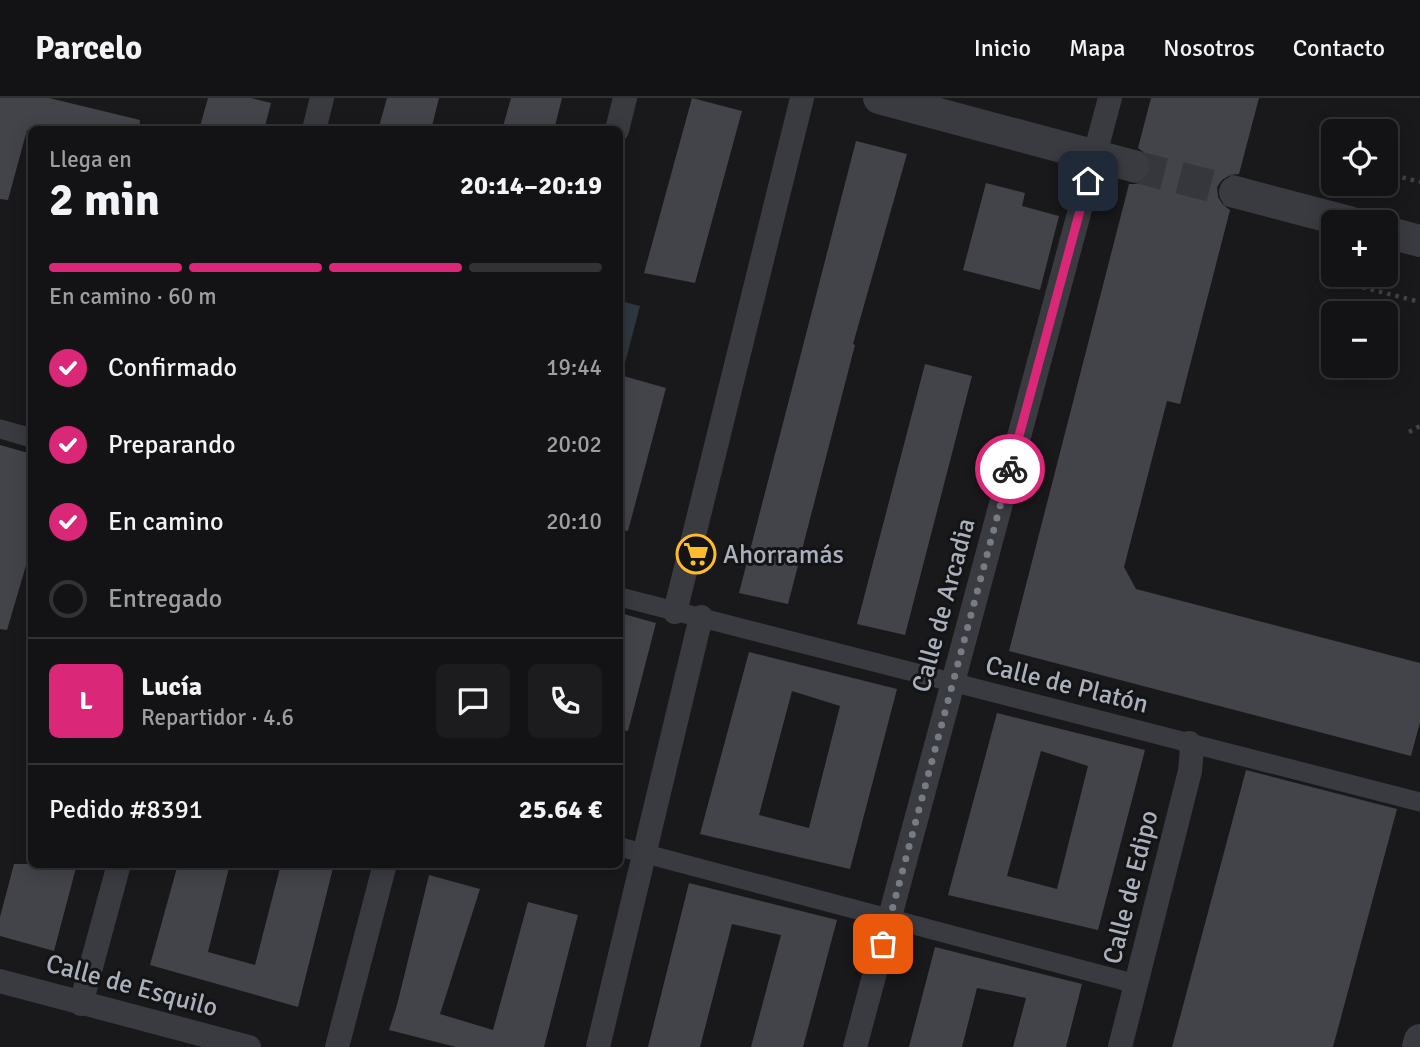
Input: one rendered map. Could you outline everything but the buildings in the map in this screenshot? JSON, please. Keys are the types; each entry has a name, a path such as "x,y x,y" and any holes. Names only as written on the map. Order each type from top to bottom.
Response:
{"street":[{"path":"315,126 322,98"},
{"path":"618,126 625,98"},
{"path":"675,612 802,98"},
{"path":"879,98 1133,166"},
{"name":"Calle de Arcadia","path":"855,1047 1110,98"},
{"path":"1235,192 1321,215"},
{"path":"1398,235 1420,241"},
{"path":"0,429 28,437"},
{"name":"Calle de Platón","path":"623,598 953,683 1173,736 1189,743 1420,802"},
{"path":"598,1047 647,854 701,617"},
{"name":"Calle de Edipo","path":"1119,1047 1190,771 1192,750 1189,743"},
{"path":"623,848 1136,984"},
{"path":"81,1004 118,868"},
{"path":"337,1047 384,868"},
{"name":"Calle de Esquilo","path":"0,981 249,1047"},
{"path":"1418,1047 1420,1040"}],"path":[{"path":"1398,176 1420,182"},
{"path":"1361,287 1420,303"},
{"path":"1409,432 1420,426"}],"shaded area":[{"path":"623,302 640,306 625,363 623,362"}],"tunnel":[{"path":"1133,166 1235,192"}],"way so far":[{"path":"883,944 1010,469"}],"place":[{"name":"Ahorramás","path":"696,554"}],"route":[{"path":"1010,469 1088,181"}]}
